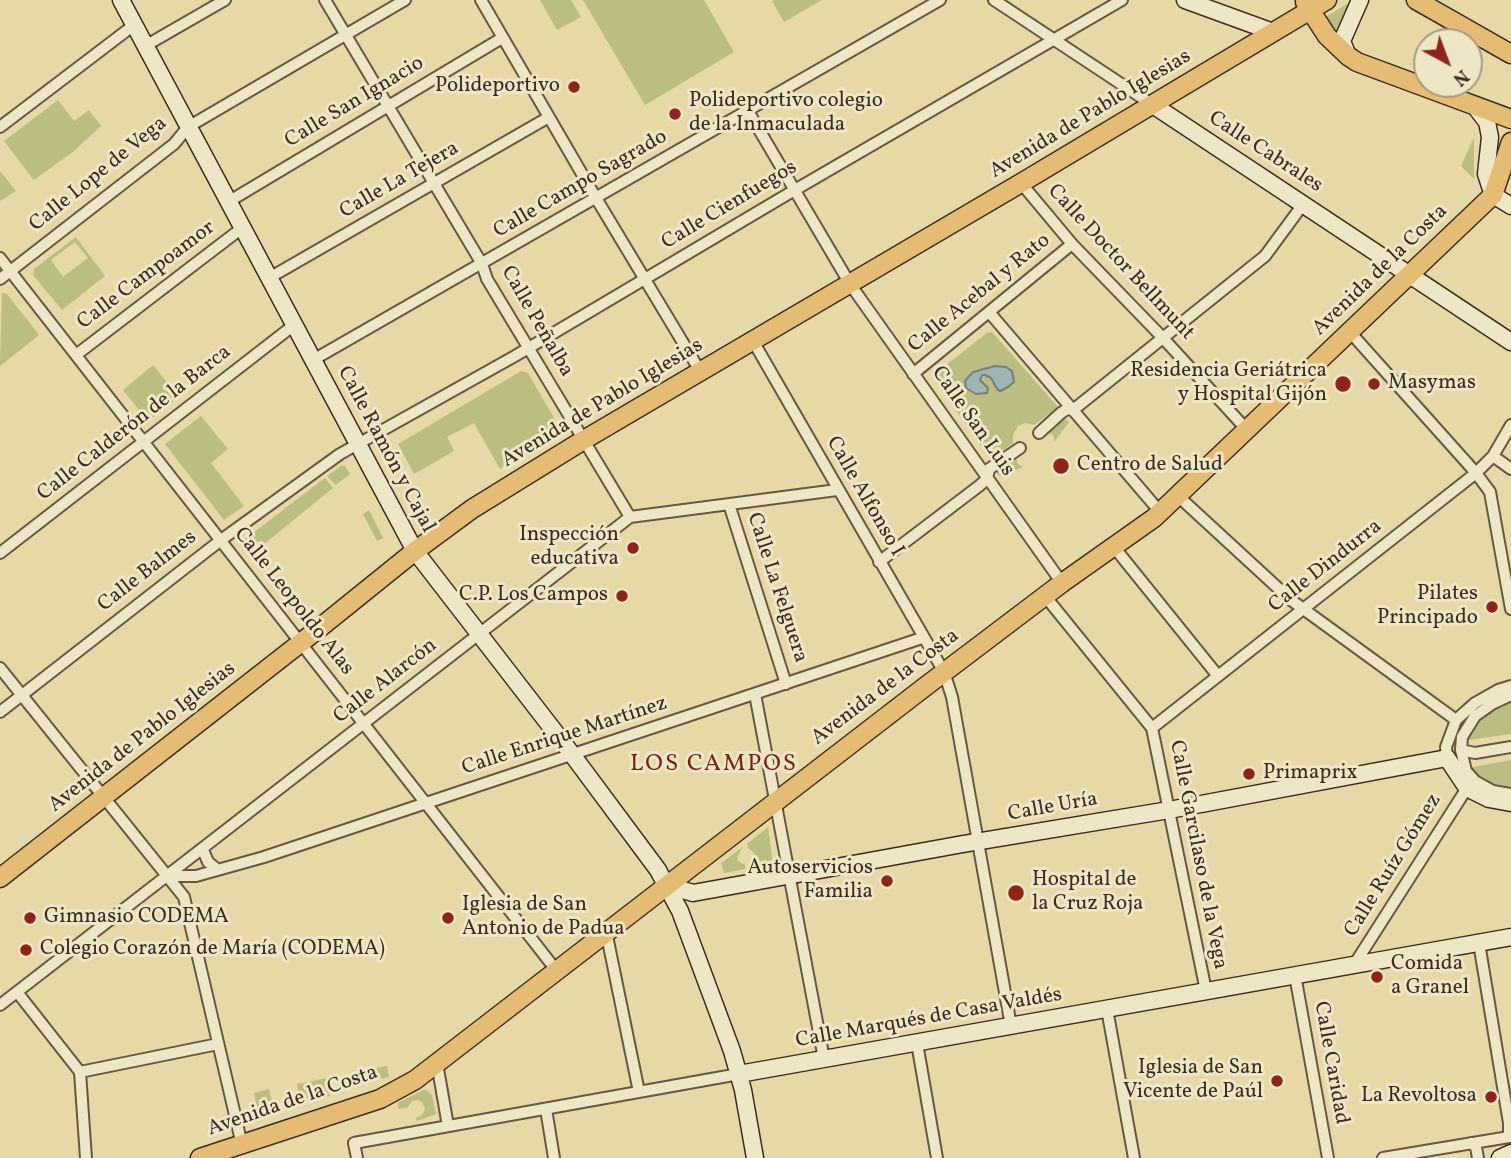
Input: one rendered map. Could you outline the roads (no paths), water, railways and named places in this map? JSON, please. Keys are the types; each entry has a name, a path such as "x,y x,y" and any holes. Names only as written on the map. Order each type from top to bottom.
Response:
{"main road":[{"name":"Avenida de Pablo Iglesias","path":"0,878 472,509 582,441 1153,105 1273,32 1307,5 1327,0"},
{"path":"1416,0 1511,54"},
{"path":"1307,5 1327,36 1357,62 1511,120"},
{"name":"Avenida de la Costa","path":"200,1158 380,1099 405,1086 1062,583 1161,513 1493,195 1511,142"}],"street":[{"name":"Calle Ramón y Cajal","path":"121,0 415,551 658,870 685,924 732,1051 755,1158"},
{"path":"145,46 225,0"},
{"name":"Calle Peñalba","path":"326,0 482,264 487,279 582,441 630,517"},
{"name":"Calle Lope de Vega","path":"0,279 174,144 188,127 405,0"},
{"path":"481,0 644,279 701,371"},
{"name":"Calle Campo Sagrado","path":"313,360 940,0"},
{"name":"Calle Cabrales","path":"994,0 1511,342"},
{"name":"Calle Cienfuegos","path":"357,444 528,348 1122,0"},
{"path":"1185,0 1273,32"},
{"path":"1348,56 1342,41 1360,0"},
{"path":"0,127 134,24"},
{"name":"Calle San Ignacio","path":"228,202 502,37"},
{"path":"1477,108 1487,122 1490,137 1486,174 1493,195 1511,206"},
{"name":"Calle San Luis","path":"748,111 850,284 1062,583"},
{"name":"Calle La Tejera","path":"269,278 549,117"},
{"name":"Calle Doctor Bellmunt","path":"1021,183 1072,244 1247,430"},
{"path":"1039,433 1061,413 1067,409 1073,410 1265,256 1304,204"},
{"name":"Calle Campoamor","path":"76,355 242,228"},
{"name":"Calle Acebal y Rato","path":"913,374 1072,244"},
{"name":"Calle Leopoldo Alas","path":"0,258 556,970"},
{"path":"989,312 1161,513"},
{"name":"Calle Calderón de la Barca","path":"0,553 294,325"},
{"path":"1350,332 1490,492 1511,609"},
{"name":"Calle Alfonso I","path":"753,341 944,673 952,697 1011,1026"},
{"name":"Calle Dindurra","path":"1152,728 1476,473 1493,456 1511,425"},
{"name":"Calle Balmes","path":"0,712 221,540 357,444"},
{"path":"879,562 987,479 989,470 1020,448"},
{"path":"1493,456 1511,469"},
{"path":"630,517 837,490"},
{"path":"1178,496 1291,600 1456,720"},
{"name":"Calle La Felguera","path":"729,504 786,684"},
{"name":"Calle Alarcón","path":"0,1005 630,517"},
{"path":"1114,547 1218,676"},
{"name":"Calle Garcilaso de la Vega","path":"1045,596 1152,728 1206,991"},
{"name":"Calle Enrique Martínez","path":"167,876 196,876 218,870 425,804 922,638"},
{"path":"0,668 184,897 242,1145"},
{"path":"1511,686 1475,703 1456,720 1446,747 1475,781 1493,791 1511,794"},
{"path":"755,694 824,1059"},
{"path":"1511,695 1475,716 1454,754 1467,788 1489,799 1511,803"},
{"path":"1454,754 1511,747"},
{"name":"Calle Uría","path":"666,885 693,893 1169,810 1454,754"},
{"name":"Calle Ruíz Gómez","path":"1354,965 1467,788"},
{"path":"203,850 208,862 218,870"},
{"path":"606,931 639,1092"},
{"name":"Calle Marqués de Casa Valdés","path":"357,1158 354,1143 1511,937"},
{"path":"1479,943 1509,1123 1510,1143 1500,1158"},
{"name":"Calle Caridad","path":"1295,975 1328,1158"},
{"path":"17,992 80,1072 86,1158"},
{"path":"1107,1009 1134,1158"},
{"path":"917,1043 937,1158"},
{"path":"80,1072 218,1044"},
{"path":"437,1063 449,1126"},
{"path":"546,1109 554,1158"},
{"path":"1383,1158 1471,1143 1510,1143"},
{"path":"1471,1143 1476,1147 1478,1158"}],"water":[{"path":"995,366 1006,367 1012,371 1014,382 1000,391 991,378 982,375 980,380 988,388 987,393 976,394 966,388 965,381 973,372"}],"place":[{"name":"Polideportivo","path":"574,87"},
{"name":"Polideportivo colegio de la Inmaculada","path":"675,114"},
{"name":"Residencia Geriátrica y Hospital Gijón","path":"1343,384"},
{"name":"Masymas","path":"1374,384"},
{"name":"Centro de Salud","path":"1061,466"},
{"name":"Inspección educativa","path":"633,548"},
{"name":"C.P. Los Campos","path":"622,596"},
{"name":"Pilates Principado","path":"1492,607"},
{"name":"Primaprix","path":"1249,774"},
{"name":"Autoservicios Familia","path":"887,881"},
{"name":"Hospital de la Cruz Roja","path":"1016,893"},
{"name":"Gimnasio CODEMA","path":"30,918"},
{"name":"Iglesia de San Antonio de Padua","path":"448,918"},
{"name":"Colegio Corazón de María (CODEMA)","path":"26,950"},
{"name":"Comida a Granel","path":"1377,977"},
{"name":"Iglesia de San Vicente de Paúl","path":"1277,1081"},
{"name":"La Revoltosa","path":"1491,1097"}],"district":[{"name":"LOS CAMPOS","path":"714,766"}]}
